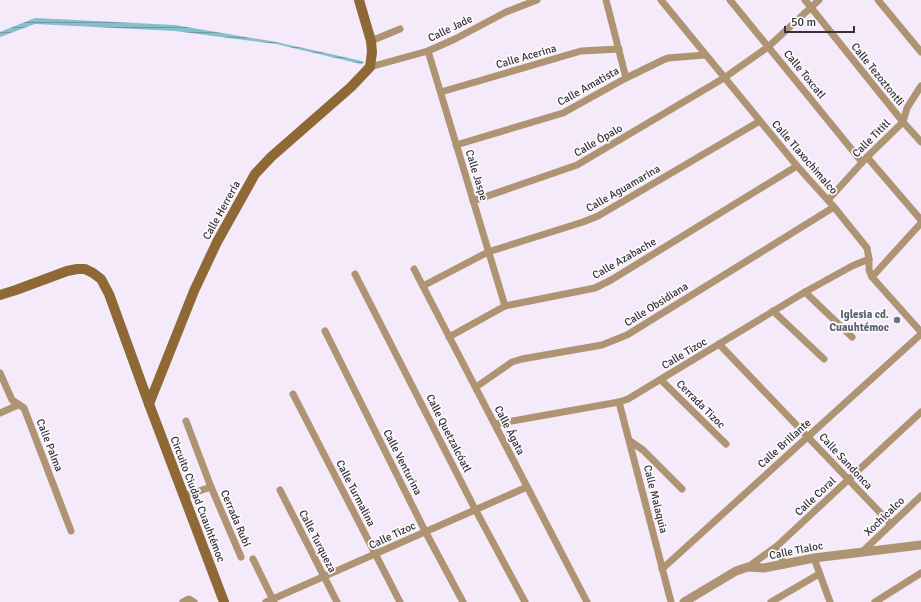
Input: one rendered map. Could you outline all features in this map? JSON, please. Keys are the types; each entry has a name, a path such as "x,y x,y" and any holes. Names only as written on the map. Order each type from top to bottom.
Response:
{"main road":[{"path":"359,0 371,41 372,52 370,67"},
{"name":"Calle Herrería","path":"149,404 194,291 217,242 255,174 271,157 351,87 370,67"},
{"name":"Circuito Ciudad Cuauhtémoc","path":"0,295 67,271 85,270 93,272 101,279 109,294 224,602"}],"street":[{"name":"Calle Jade","path":"370,67 428,51 455,39 506,12 536,0"},
{"path":"606,0 626,78"},
{"name":"Calle Tlaxochimalco","path":"661,0 797,166 834,207 867,248 869,270 872,277"},
{"name":"Calle Toxcatl","path":"730,0 768,47 865,160 921,222"},
{"name":"Calle Tezoztontli","path":"805,0 903,122 921,142"},
{"name":"Calle Ópalo","path":"473,201 577,165 724,78 768,47 819,0"},
{"path":"878,0 921,52"},
{"path":"371,41 400,29"},
{"name":"Calle Acerina","path":"441,92 581,52 619,49"},
{"name":"Calle Jaspe","path":"428,51 505,306"},
{"name":"Calle Amatista","path":"456,145 563,113 626,78 668,58 705,55"},
{"name":"Calle Tititl","path":"828,200 903,122 907,108 915,93 921,86"},
{"path":"915,93 921,99"},
{"name":"Calle Aguamarina","path":"423,286 488,252 598,216 760,121"},
{"name":"Calle Azabache","path":"449,337 505,306 595,288 611,280 797,166"},
{"name":"Calle Obsidiana","path":"476,387 512,362 602,345 627,335 834,207"},
{"path":"921,222 872,277 921,333"},
{"name":"Calle Tizoc","path":"495,424 619,402 628,399 805,292 852,266 869,259"},
{"name":"Calle Ágata","path":"414,269 587,602"},
{"name":"Calle Quetzalcóatl","path":"355,274 475,509 525,602"},
{"path":"805,292 852,337"},
{"path":"773,311 824,359"},
{"name":"Calle Venturina","path":"325,331 425,531 463,602"},
{"name":"Calle Brillante","path":"662,569 921,333"},
{"name":"Calle Sandonca","path":"720,344 891,524"},
{"name":"Calle Palma","path":"0,373 12,400 24,408 71,531"},
{"name":"Cerrada Tizoc","path":"661,380 726,444"},
{"name":"Calle Turmalina","path":"293,394 400,602"},
{"name":"Calle Malaquia","path":"619,402 671,602"},
{"path":"0,414 18,405"},
{"name":"Calle Coral","path":"748,567 777,546 921,412"},
{"name":"Cerrada Rubí","path":"186,421 211,487 241,557"},
{"path":"630,441 643,450 682,489"},
{"name":"Cerrada Rubí","path":"184,496 211,487"},
{"name":"Calle Tizoc","path":"271,601 425,531 527,487"},
{"name":"Calle Turqueza","path":"280,490 337,602"},
{"name":"Xochicalco","path":"862,552 921,496"},
{"name":"Calle Tlaloc","path":"684,602 736,571 748,567 764,568 814,558 921,545"},
{"path":"777,546 784,565"},
{"path":"814,558 830,602"},
{"path":"253,559 271,601"},
{"path":"875,602 921,573"},
{"path":"771,602 819,574"}],"water":[{"path":"35,18 175,25 276,42 362,61 364,63 361,64 276,44 175,31 35,24 0,37 0,32"}],"place":[{"name":"Iglesia cd. Cuauhtémoc","path":"897,320"}]}
